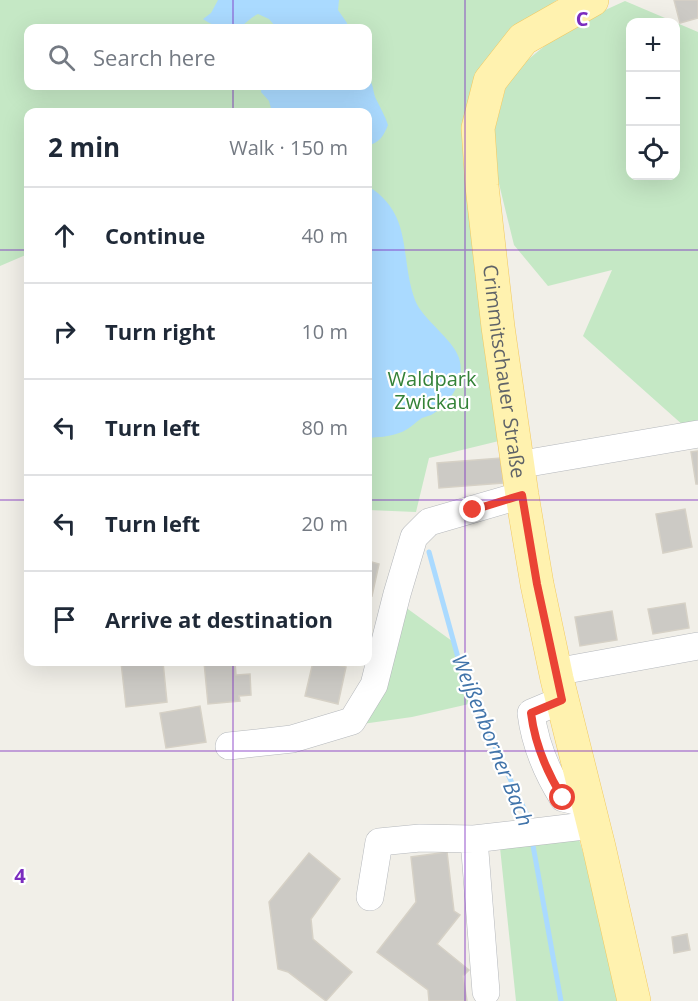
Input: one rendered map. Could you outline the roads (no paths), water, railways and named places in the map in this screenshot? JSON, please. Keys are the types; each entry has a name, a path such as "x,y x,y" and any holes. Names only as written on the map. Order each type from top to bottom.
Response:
{"main road":[{"name":"Crimmitschauer Straße","path":"592,0 523,39 490,81 478,128 482,186 498,327 537,584 634,1001"}],"lane":[{"path":"229,746 292,739 352,721 374,685 414,537 429,522 520,480 698,434"},
{"path":"559,686 698,646"},
{"path":"370,897 379,842 420,838 474,839 536,831 591,814"},
{"path":"474,839 486,992"}],"water":[{"path":"218,0 339,0 338,10 347,24 273,24 269,19 258,14 244,24 213,24 203,19 211,13"},
{"path":"372,84 375,98 388,125 381,138 372,144 372,108 271,108 269,101 261,90 372,90"},
{"path":"372,189 383,197 399,223 415,300 456,351 461,366 455,391 444,405 403,432 372,438"}],"waterway":[{"name":"Weißenborner Bach","path":"429,552 465,683 528,817 529,825"},
{"name":"Weißenborner Bach","path":"532,840 561,1001"}],"park label":[{"name":"Waldpark Zwickau","path":"432,390"}]}
